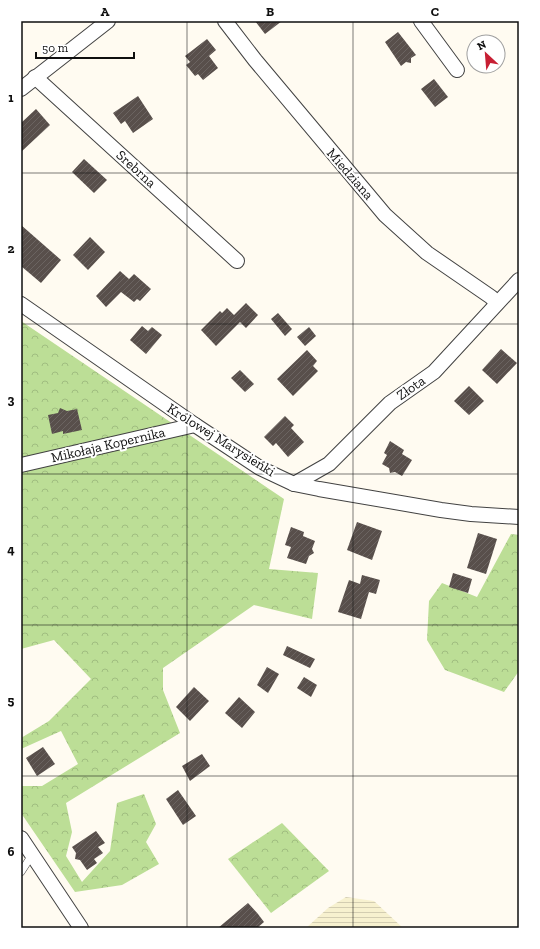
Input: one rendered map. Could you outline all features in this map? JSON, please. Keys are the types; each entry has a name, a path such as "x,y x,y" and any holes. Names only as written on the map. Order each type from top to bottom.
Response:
{"street":[{"path":"21,89 108,21"},
{"name":"Miedziana","path":"225,21 260,66 385,215 427,253 491,297 497,303"},
{"path":"421,21 458,70"},
{"name":"Srebrna","path":"35,77 237,261"},
{"name":"Złota","path":"294,484 329,464 390,403 434,372 519,280"},
{"name":"Królowej Marysieńki","path":"21,304 195,426 260,468 294,484 441,510 471,514 519,517"},
{"name":"Mikołaja Kopernika","path":"21,465 195,426"},
{"path":"21,838 81,928"}],"lane":[{"path":"21,872 32,855"}],"shaded area":[{"path":"346,897 374,901 403,928 306,928 328,908"}],"green space":[{"path":"21,321 284,499 269,569 318,573 312,619 254,605 163,668 163,690 180,733 66,803 72,832 66,856 82,882 110,851 117,803 144,794 156,824 146,842 159,864 122,885 75,892 21,813 21,786 42,786 78,764 61,731 21,749 21,738 49,721 91,679 54,640 21,649"},
{"path":"511,534 519,535 519,671 504,692 445,670 427,640 429,601 442,583 477,597"},
{"path":"282,823 329,871 271,913 228,859"}],"building":[{"path":"255,21 282,21 265,34"},
{"path":"398,32 416,55 411,58 411,63 406,62 401,66 385,42"},
{"path":"207,39 216,50 209,56 218,68 203,80 198,74 195,76 186,65 190,62 185,56"},
{"path":"434,79 448,97 435,107 421,89"},
{"path":"138,96 153,119 133,133 125,121 121,124 113,113"},
{"path":"36,109 50,125 21,152 21,123"},
{"path":"84,159 107,180 94,193 72,172"},
{"path":"21,225 61,260 41,283 21,266"},
{"path":"90,237 105,252 88,270 73,255"},
{"path":"120,271 129,279 134,274 151,289 140,301 137,299 134,302 121,292 106,307 96,296"},
{"path":"246,303 258,315 246,328 240,322 216,346 201,330 220,311 222,313 227,308 234,315"},
{"path":"278,313 292,329 285,336 271,319"},
{"path":"142,326 148,331 152,327 162,335 146,354 130,340"},
{"path":"309,327 316,336 305,346 297,337"},
{"path":"501,349 517,363 497,384 482,370"},
{"path":"307,350 317,361 313,366 318,371 293,396 277,379"},
{"path":"240,370 254,384 245,392 231,378"},
{"path":"469,386 484,401 469,415 454,401"},
{"path":"60,408 67,411 77,409 82,430 63,434 63,431 52,434 48,415 58,413"},
{"path":"285,416 294,425 291,428 304,442 288,457 276,443 273,446 264,437"},
{"path":"390,441 404,450 402,454 412,460 402,476 395,472 390,473 389,468 382,464 387,455 384,453"},
{"path":"357,522 382,531 372,560 347,550"},
{"path":"291,527 304,532 303,536 315,541 312,549 314,553 309,556 306,564 287,558 291,547 285,545"},
{"path":"478,533 497,539 486,574 467,568"},
{"path":"453,573 472,579 468,593 449,587"},
{"path":"362,575 380,580 376,594 369,592 361,619 338,612 349,580 360,584"},
{"path":"287,646 315,659 310,668 283,655"},
{"path":"267,667 279,674 268,693 257,685"},
{"path":"304,677 317,685 311,697 297,688"},
{"path":"194,687 209,701 190,721 176,707"},
{"path":"239,697 255,712 242,728 225,713"},
{"path":"43,747 55,764 37,776 26,758"},
{"path":"202,754 210,766 190,781 182,766"},
{"path":"178,790 196,816 183,825 166,799"},
{"path":"96,831 105,843 98,847 103,853 94,859 97,863 87,870 80,860 75,859 76,853 72,847"},
{"path":"248,903 264,922 257,928 218,928"}]}
